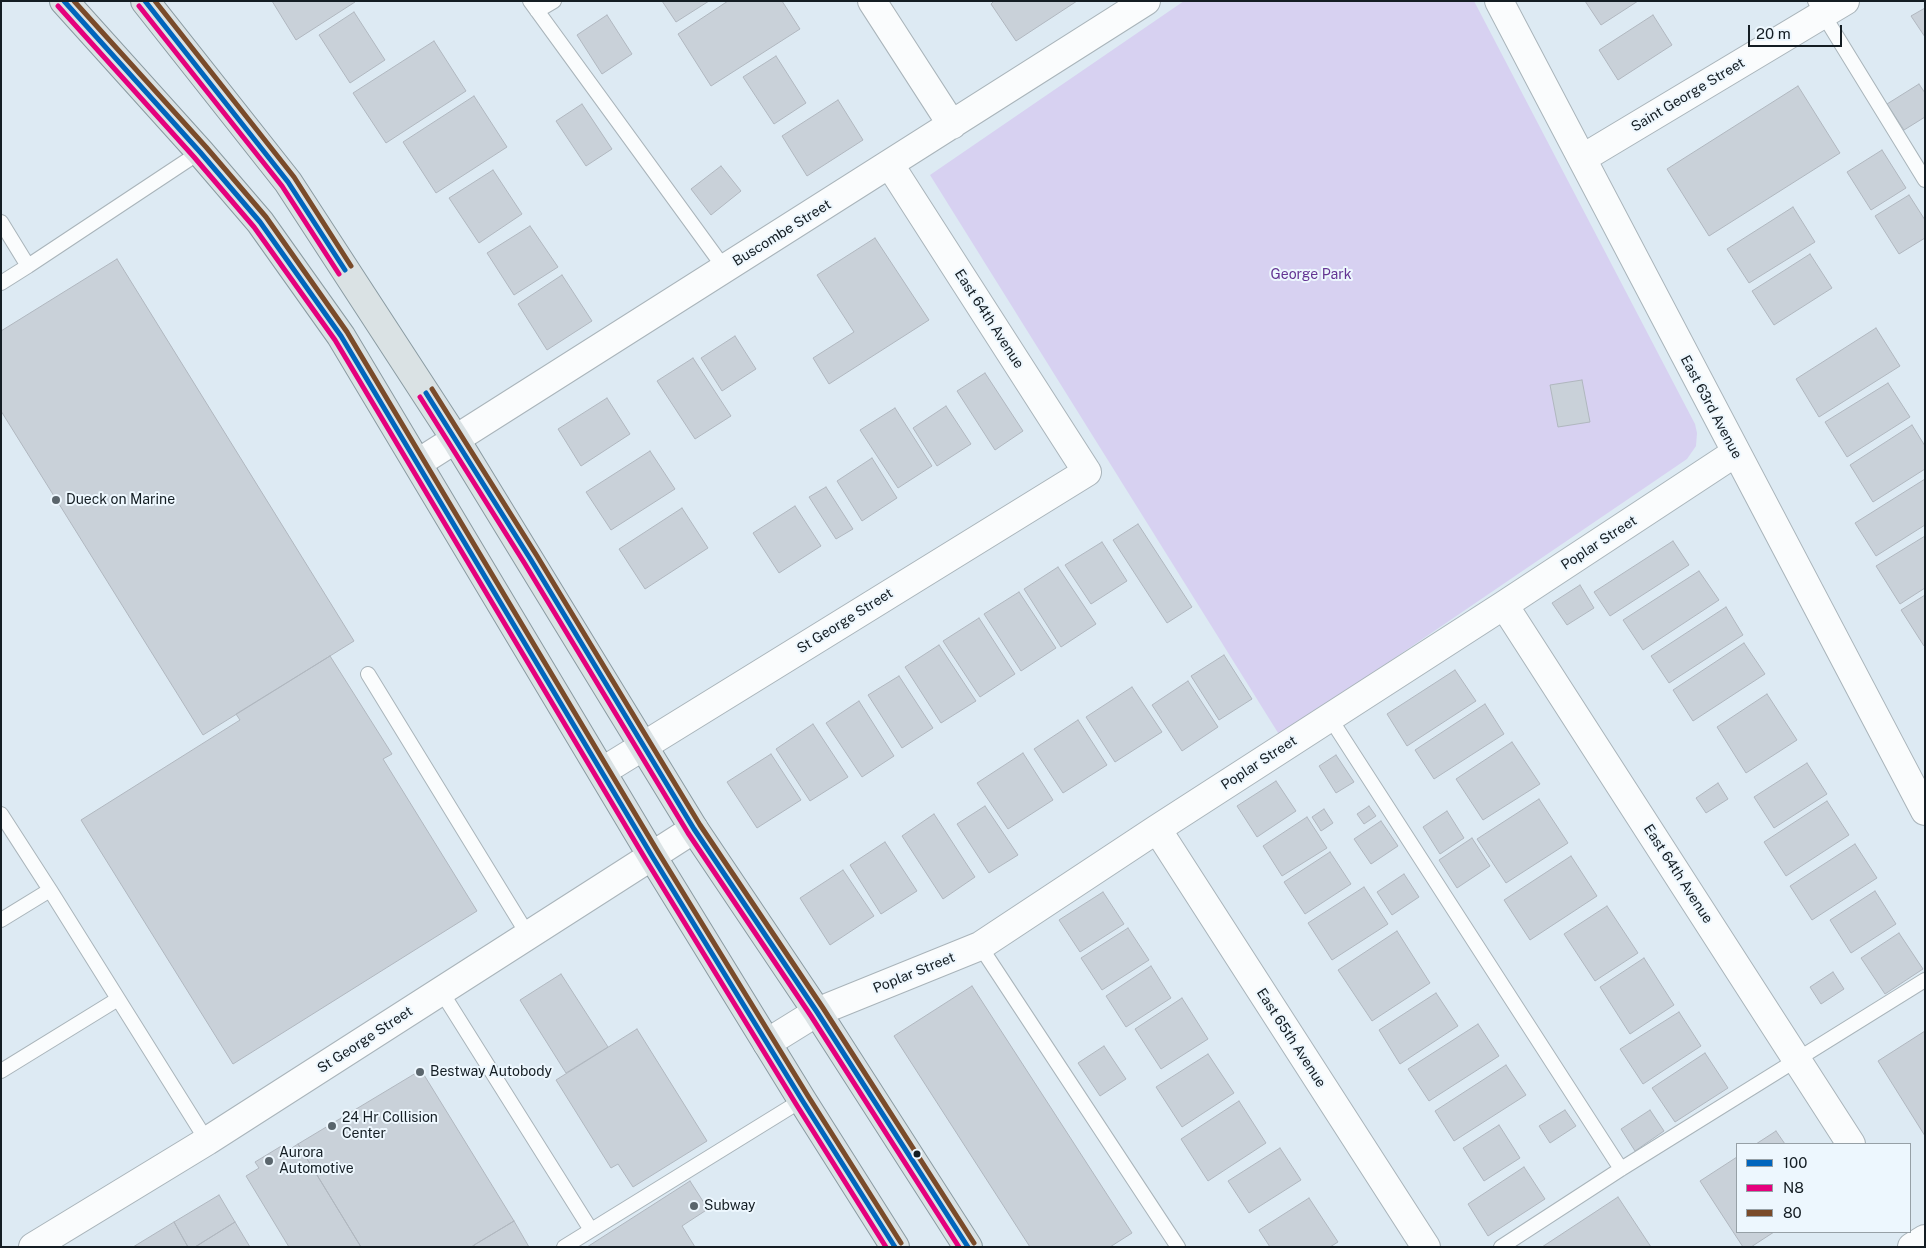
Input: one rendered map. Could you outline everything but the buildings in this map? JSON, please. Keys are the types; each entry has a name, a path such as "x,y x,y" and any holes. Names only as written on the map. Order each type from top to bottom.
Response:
{"main road":[{"path":"64,1 200,152 260,222 341,336 652,856 895,1247"},
{"path":"145,1 288,182 456,440 644,744 694,829 817,1012 968,1247"}],"street":[{"path":"872,1 952,125"},
{"name":"Buscombe Street","path":"418,463 1146,1"},
{"name":"East 63rd Avenue","path":"1499,1 1925,811"},
{"name":"Saint George Street","path":"1583,158 1827,6"},
{"name":"East 64th Avenue","path":"890,165 1087,472"},
{"name":"Poplar Street","path":"767,1043 817,1012 980,946 1156,829 1504,605 1735,452"},
{"name":"St George Street","path":"602,771 1087,472"},
{"name":"East 64th Avenue","path":"1504,605 1850,1143"},
{"name":"St George Street","path":"33,1247 207,1141 694,829"},
{"name":"East 65th Avenue","path":"1156,829 1426,1247"}],"lane":[{"path":"554,1 534,6 725,269"},
{"path":"1827,6 1925,180"},
{"path":"1,283 200,152"},
{"path":"1,222 28,266"},
{"path":"368,674 528,935"},
{"path":"1330,718 1621,1169"},
{"path":"1,814 207,1141"},
{"path":"1,920 50,890"},
{"path":"980,946 1178,1247"},
{"path":"1501,1247 1621,1169 1925,980"},
{"path":"441,991 591,1230"},
{"path":"1,1071 118,999"},
{"path":"564,1247 802,1100"}],"green space":[{"name":"George Park","path":"1184,1 1474,1 1695,424 1697,433 1696,446 1687,459 1280,736 930,175"}],"transit line":[{"name":"100","path":"64,1 200,152 260,222 341,336 652,856 895,1247"},
{"name":"80","path":"74,1 206,147 266,217 347,332 658,852 901,1243"},
{"name":"100","path":"145,1 288,182 345,270"},
{"name":"80","path":"155,1 294,177 351,266"},
{"name":"N8","path":"58,6 194,157 254,227 335,340 646,860 886,1247"},
{"name":"N8","path":"139,6 282,186 339,274"},
{"name":"80","path":"432,389 537,556 700,825 823,1008 974,1243"},
{"name":"100","path":"426,393 531,560 694,829 817,1012 968,1247"},
{"name":"N8","path":"420,397 525,564 688,833 811,1016 959,1247"}],"place":[{"name":"Dueck on Marine","path":"56,500"},
{"name":"Bestway Autobody","path":"420,1072"},
{"name":"24 Hr Collision Center","path":"332,1126"},
{"name":"Aurora Automotive","path":"269,1161"},
{"name":"Subway","path":"694,1206"}]}
